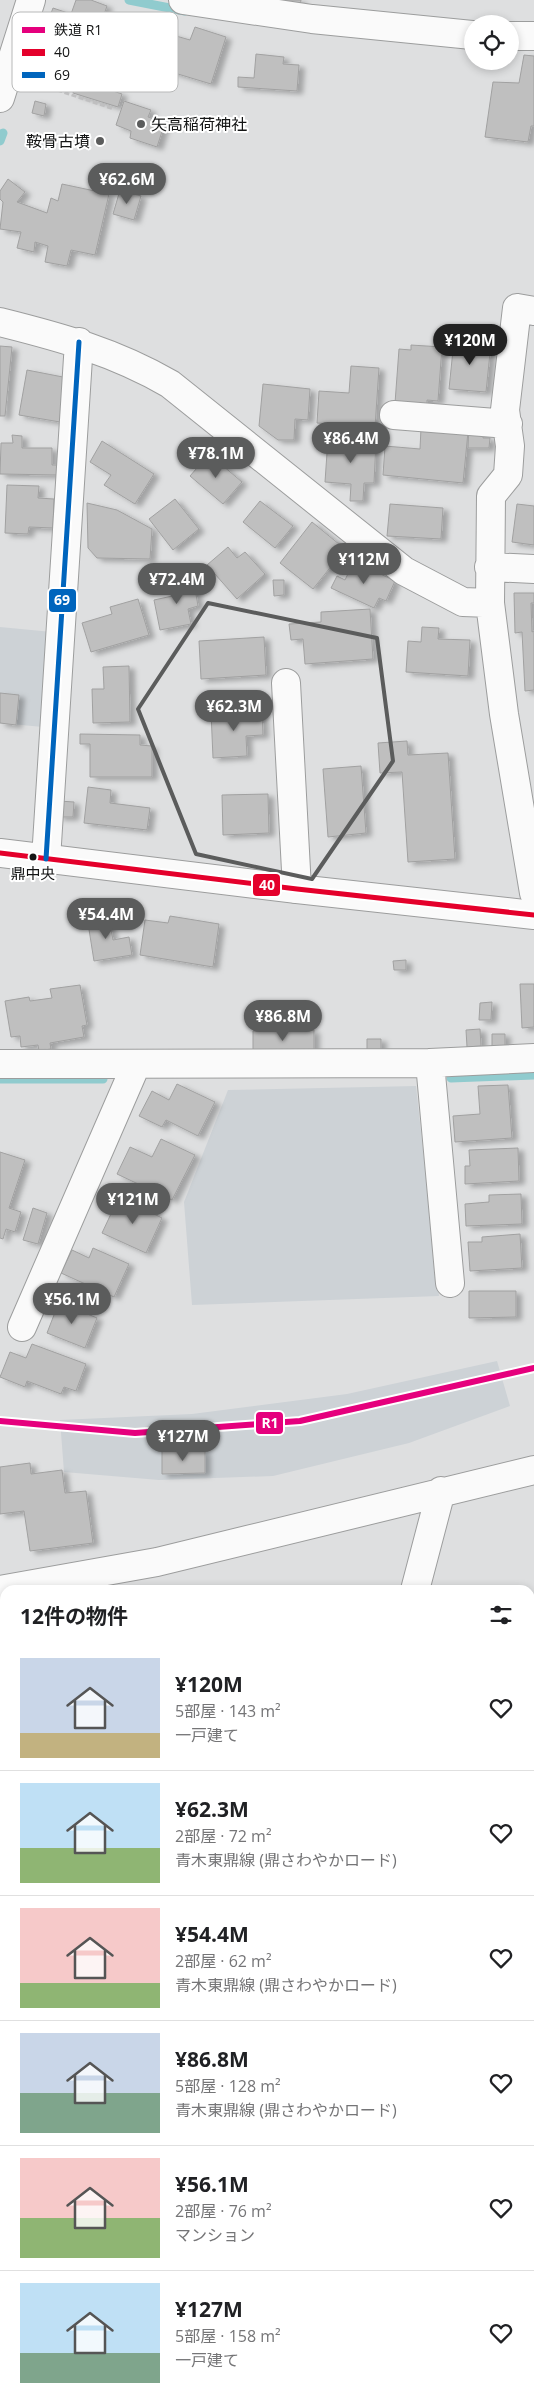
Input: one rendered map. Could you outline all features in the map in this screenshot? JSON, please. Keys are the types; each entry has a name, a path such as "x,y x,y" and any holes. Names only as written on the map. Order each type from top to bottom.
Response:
{"street":[{"path":"27,12 31,0"},
{"path":"183,0 312,18 464,34"},
{"path":"519,36 534,36"},
{"path":"4,86 12,61"},
{"path":"526,309 505,410 510,446 508,475 491,496 489,568 490,603 504,714 534,893"},
{"path":"0,322 79,342 138,365 170,384 404,572 463,602 490,603"},
{"path":"46,859 79,342"},
{"path":"394,415 508,424"},
{"path":"489,568 534,569"},
{"path":"286,683 297,889"},
{"path":"0,853 297,889 534,915"},
{"path":"0,1064 430,1063 534,1058"},
{"path":"430,1063 450,1283"},
{"path":"22,1327 136,1065"},
{"path":"59,1585 94,1582 157,1562 534,1470"},
{"path":"416,1585 441,1492"}],"path":[{"path":"33,92 114,109"}],"highlighted area":[{"path":"208,603 377,638 393,761 312,879 196,854 138,709"}],"shaded area":[{"path":"0,627 52,632 43,727 0,723"},
{"path":"416,1086 439,1296 192,1305 184,1202 228,1090"},
{"path":"497,1361 510,1406 409,1443 273,1476 159,1480 64,1472 60,1420 192,1414 347,1394"}],"building":[{"path":"76,0 91,0 107,6 105,12 72,12"},
{"path":"255,0 301,0 300,7"},
{"path":"53,8 65,12 51,12"},
{"path":"195,27 226,37 211,84 178,74 178,37 190,40"},
{"path":"256,54 284,57 283,64 299,65 297,91 238,87 238,77 254,78"},
{"path":"524,55 534,56 534,126 531,126 528,142 485,137 493,82 519,83"},
{"path":"116,92 122,94 118,107 73,93"},
{"path":"35,101 46,104 44,116 32,113"},
{"name":"矢高稲荷神社","path":"124,101 151,110 148,117 165,122 157,147 130,138 131,131 116,125"},
{"path":"8,179 25,192 17,202 47,213 51,198 58,201 62,184 109,194 95,255 71,250 67,266 45,262 48,246 35,242 34,252 17,248 21,232 0,229 3,202 0,199 0,191"},
{"path":"120,190 141,196 134,220 113,214"},
{"path":"454,340 491,343 486,392 449,389"},
{"path":"411,345 442,347 438,401 427,400 427,405 395,403 399,349 411,350"},
{"path":"0,346 12,347 5,416 0,416"},
{"path":"351,366 379,368 375,427 317,423 319,391 349,393"},
{"path":"27,370 68,378 60,422 19,415"},
{"path":"263,384 310,389 308,420 295,419 294,440 278,440 259,426"},
{"path":"469,424 484,425 483,438 490,438 489,448 468,448"},
{"path":"421,428 468,432 463,483 383,475 385,446 420,449"},
{"path":"12,435 22,436 22,448 52,448 52,465 58,465 57,475 0,474 1,443 13,443"},
{"path":"328,438 376,441 374,483 364,483 363,501 350,501 351,484 325,482"},
{"path":"102,441 154,474 135,504 104,485 111,475 90,462"},
{"path":"209,454 242,482 223,504 190,476"},
{"path":"7,485 39,486 38,498 54,499 53,528 29,527 28,534 5,533"},
{"path":"175,499 199,529 173,550 149,519"},
{"path":"260,501 293,526 275,548 243,522"},
{"path":"87,503 117,510 152,529 150,559 97,558 88,548"},
{"path":"390,504 443,508 441,539 387,536"},
{"path":"517,504 534,506 534,545 512,542"},
{"path":"312,522 345,549 313,589 280,563"},
{"path":"228,547 237,558 245,552 265,574 237,599 207,565"},
{"path":"354,561 395,581 386,601 379,598 374,608 331,588 337,576 345,580"},
{"path":"193,577 198,606 188,609 191,624 160,630 154,600 177,595 174,581"},
{"path":"273,580 284,580 284,595 274,596"},
{"path":"514,593 534,593 534,603 531,603 532,632 534,631 534,690 525,691 522,632 515,633"},
{"path":"138,599 149,635 91,652 82,623 112,614 110,607"},
{"path":"370,609 373,659 305,664 303,639 291,640 289,624 321,622 321,612"},
{"path":"422,627 439,628 438,639 470,640 468,676 406,672 408,641 421,642"},
{"path":"264,637 266,675 201,679 199,641"},
{"path":"129,666 130,722 93,723 92,689 104,689 103,667"},
{"path":"0,693 19,695 16,725 0,723"},
{"path":"262,710 263,735 246,736 247,756 213,758 211,712"},
{"path":"80,734 140,735 140,745 152,746 152,777 90,777 90,744 80,744"},
{"path":"407,741 408,755 448,753 455,859 408,862 402,772 380,773 378,743"},
{"path":"361,766 366,833 328,837 323,769"},
{"path":"88,787 111,790 110,803 150,808 147,830 84,823"},
{"path":"268,794 269,833 223,835 222,795"},
{"path":"59,801 74,802 73,817 58,817"},
{"path":"108,913 113,940 129,937 132,955 94,961 87,917"},
{"path":"170,916 219,924 213,967 140,955 145,920 168,923"},
{"path":"406,960 406,970 394,970 393,961"},
{"path":"520,984 534,984 534,1027 522,1028"},
{"path":"80,985 87,1025 82,1026 84,1037 50,1043 51,1049 39,1051 38,1045 21,1047 20,1036 11,1037 5,1001 29,997 30,1001 52,998 50,989"},
{"path":"492,1002 491,1020 479,1020 480,1003"},
{"path":"480,1029 481,1046 467,1047 466,1030"},
{"path":"314,1030 314,1051 253,1054 253,1031"},
{"path":"492,1034 505,1034 505,1046 492,1046"},
{"path":"367,1039 381,1039 381,1050 367,1050"},
{"path":"177,1084 215,1102 198,1136 166,1120 162,1127 139,1116 152,1091 169,1100"},
{"path":"508,1085 512,1138 455,1142 453,1116 480,1114 478,1086"},
{"path":"161,1139 195,1155 172,1200 117,1174 130,1147 152,1157"},
{"path":"518,1148 519,1181 465,1184 465,1166 470,1166 469,1150"},
{"path":"0,1152 25,1160 9,1208 21,1212 15,1232 6,1229 3,1239 0,1238"},
{"path":"521,1194 522,1224 466,1226 465,1204 489,1202 489,1195"},
{"path":"135,1198 155,1207 152,1213 162,1218 146,1253 102,1233 117,1201 130,1207"},
{"path":"33,1208 47,1213 38,1244 23,1240"},
{"path":"520,1234 522,1268 470,1271 468,1242 482,1242 482,1237"},
{"path":"93,1248 129,1264 114,1297 61,1273 72,1250 89,1258"},
{"path":"469,1291 516,1291 516,1317 469,1318"},
{"path":"59,1302 97,1318 85,1348 47,1333"},
{"path":"32,1344 86,1364 76,1391 64,1387 61,1394 27,1381 25,1387 0,1377 10,1352 26,1358"},
{"path":"162,1451 205,1451 205,1473 162,1474"},
{"path":"30,1463 31,1474 62,1470 65,1493 86,1491 93,1543 30,1551 24,1511 0,1514 0,1467"}],"waterway":[{"path":"129,0 185,11"},
{"path":"0,141 3,133"},
{"path":"451,1078 534,1075"},
{"path":"0,1079 103,1079"}],"rail line":[{"name":"R1","path":"0,1421 135,1433 300,1421 534,1368"}],"transit line":[{"name":"69","path":"46,859 79,342"},
{"name":"40","path":"0,853 297,889 534,915"}],"place":[{"name":"矢高稲荷神社","path":"141,124"},
{"name":"鞍骨古墳","path":"100,141"},
{"name":"鼎中央","path":"33,857"}]}
